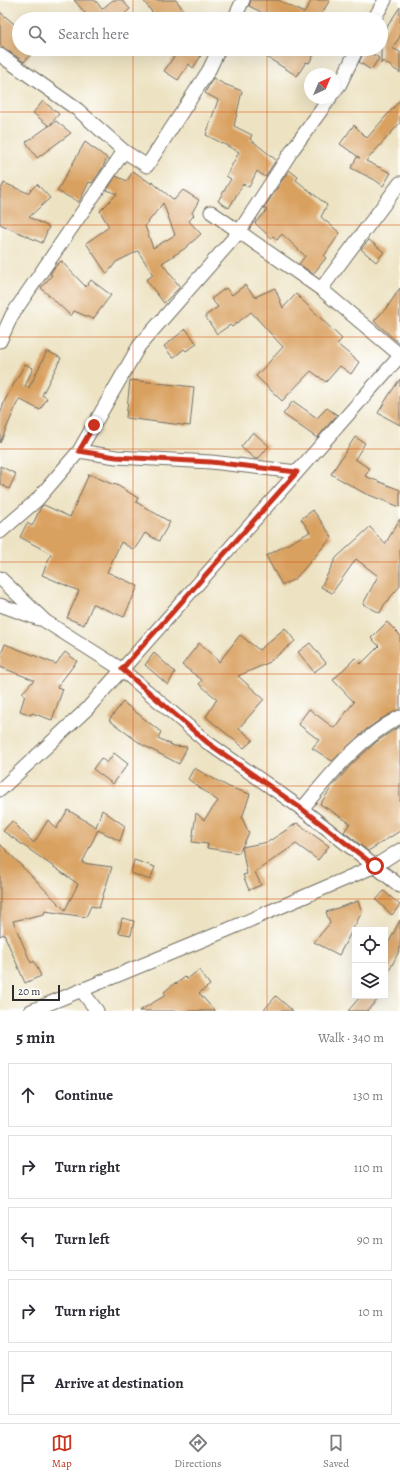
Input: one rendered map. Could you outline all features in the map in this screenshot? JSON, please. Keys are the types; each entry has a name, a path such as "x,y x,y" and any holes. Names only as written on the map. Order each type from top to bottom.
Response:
{"street":[{"path":"237,12 243,0"},
{"path":"378,12 385,0"},
{"path":"0,55 78,110 124,151 148,166 209,70 216,56"},
{"path":"340,84 354,56"},
{"path":"0,532 37,500 79,451 139,346 239,232 293,149 326,104"},
{"path":"0,341 12,315 124,151"},
{"path":"321,289 400,183"},
{"path":"0,790 87,709 400,356 321,289 211,212"},
{"path":"79,451 116,457 211,462 297,472"},
{"path":"0,578 45,620 122,669 208,743 302,809 400,886"},
{"path":"0,605 45,620"},
{"path":"302,809 331,774 360,744 388,723 400,717"},
{"path":"31,1011 220,934 375,866 400,850"},
{"path":"82,991 97,1011"}],"building":[{"path":"74,0 95,0 102,9 113,0 122,0 130,9 127,12 84,12"},
{"path":"143,0 176,0 185,12 152,12"},
{"path":"251,0 278,0 302,12 261,12 249,6"},
{"path":"312,0 330,0 322,12 305,12"},
{"path":"400,7 400,37 392,48 400,52 400,73 383,61 381,64 381,56 388,56 388,25"},
{"path":"0,12 12,22 12,54 0,45"},
{"path":"16,56 29,56 24,62"},
{"path":"174,56 201,56 193,68 189,64 178,80 164,71"},
{"path":"265,56 313,56 309,63 306,62 297,76"},
{"path":"362,56 376,56 379,58 371,70 359,62"},
{"path":"213,78 242,91 234,126 252,135 250,139 276,160 265,177 257,171 249,187 243,184 229,208 218,201 231,179 226,176 239,152 206,135 218,100 205,93"},
{"path":"400,100 400,123 366,161 391,173 383,186 375,180 351,168 357,157 360,158 340,144 354,125 367,138"},
{"path":"43,101 59,114 49,126 33,113"},
{"path":"56,121 71,133 37,158 26,142"},
{"path":"85,142 107,158 103,167 92,183 89,182 79,202 57,191"},
{"path":"289,170 298,177 296,180 327,205 321,217 340,233 324,256 326,258 313,274 299,264 305,256 282,234 277,240 273,236 271,238 255,223 267,210 264,208"},
{"path":"133,171 152,184 152,182 174,200 183,190 199,200 192,213 194,215 189,221 201,234 184,249 162,263 180,287 164,303 146,280 153,275 138,251 116,262 107,274 86,243 109,227 100,211 117,194 107,190 116,176 127,181","holes":["163,203 175,235 153,248 145,226"]},
{"path":"4,183 28,193 37,184 50,198 29,217 49,227 42,243 0,224 0,191"},
{"path":"369,240 384,252 376,262 361,249"},
{"path":"61,261 86,287 91,280 111,295 93,319 74,311 71,316 41,288 52,275 50,274 54,268"},
{"path":"245,285 255,297 275,288 283,308 296,294 342,339 337,344 359,362 351,374 340,366 326,382 311,371 282,401 256,376 283,347 251,312 232,327 230,325 217,334 205,316 218,307 211,299 226,288 232,295"},
{"path":"400,288 400,344 374,321 388,306"},
{"path":"186,329 197,344 186,351 184,349 173,358 164,346"},
{"path":"47,351 61,358 42,395 47,398 40,410 19,399 0,443 0,415 4,402 25,364 33,368 25,386 29,388"},
{"path":"400,379 400,425 378,413"},
{"path":"130,380 194,387 190,426 126,418"},
{"path":"293,401 317,418 327,408 337,415 317,438 283,414"},
{"path":"253,432 269,446 258,459 255,459 241,447"},
{"path":"355,437 365,443 355,459 370,469 365,476 400,490 400,507 364,493 331,474"},
{"path":"0,466 16,474 9,489 0,484"},
{"path":"89,474 114,485 115,484 138,498 136,502 170,522 159,541 145,533 134,550 121,542 107,572 138,586 124,617 93,604 84,625 67,618 79,591 42,575 51,554 20,537 27,523 32,526 41,507 44,505 70,517"},
{"path":"313,510 332,537 295,579 282,585 266,556 310,532 301,519"},
{"path":"400,519 400,586 384,605 380,613 363,604 378,576 356,559 332,593 321,587 336,558 370,527 385,544"},
{"path":"387,622 400,635 400,709 381,719 367,729 332,761 312,748 319,740 298,724 309,709 334,728 354,702 333,680 355,658 361,664 379,646 371,638"},
{"path":"285,628 295,641 268,663 238,676 264,699 239,728 253,740 244,748 206,717 217,699 199,684 202,680 182,665 199,643 219,662 240,635 259,650"},
{"path":"310,643 326,663 314,672 298,652"},
{"path":"5,644 56,664 65,652 77,661 57,687 63,689 52,720 32,713 31,715 20,711 25,695 22,693 34,680 0,667 0,657"},
{"path":"154,653 175,672 168,685 145,665"},
{"path":"123,702 161,732 158,738 174,746 187,747 179,764 141,744 109,720"},
{"path":"400,726 400,831 368,851 344,832 350,823 320,804 334,784 352,764 376,742"},
{"path":"114,753 128,764 113,784 93,769 101,758 107,763"},
{"path":"194,768 229,787 250,794 242,818 249,833 239,853 207,848 208,844 192,842 196,813 204,820 218,801 188,779"},
{"path":"68,810 96,827 102,810 125,826 120,841 98,830 82,863 112,867 99,908 91,906 86,917 45,911 44,914 13,921 31,963 34,961 41,976 25,983 4,934 0,936 0,844 65,910 78,884 3,831 12,821 34,843 48,820 56,829"},
{"path":"297,823 329,846 318,860 296,844 255,872 261,885 249,890 243,875 247,874 242,847 268,842"},
{"path":"134,860 155,867 150,880 131,873"},
{"path":"384,891 400,905 392,915 376,900"},
{"path":"358,901 362,912 354,927 352,927 352,931 339,955 314,942 330,923 326,912"},
{"path":"122,918 134,921 131,935 119,933"},
{"path":"400,920 400,949 388,973 388,963 388,944"},
{"path":"199,970 210,985 199,993 215,1011 139,1011 166,995 164,992 175,983 176,984 185,977 187,979"},
{"path":"276,996 293,1011 263,1011"},
{"path":"358,999 378,999 367,1011 348,1011"}],"route":[{"path":"94,425 79,451 116,457 211,462 297,472 122,669 208,743 302,809 375,866"}]}
